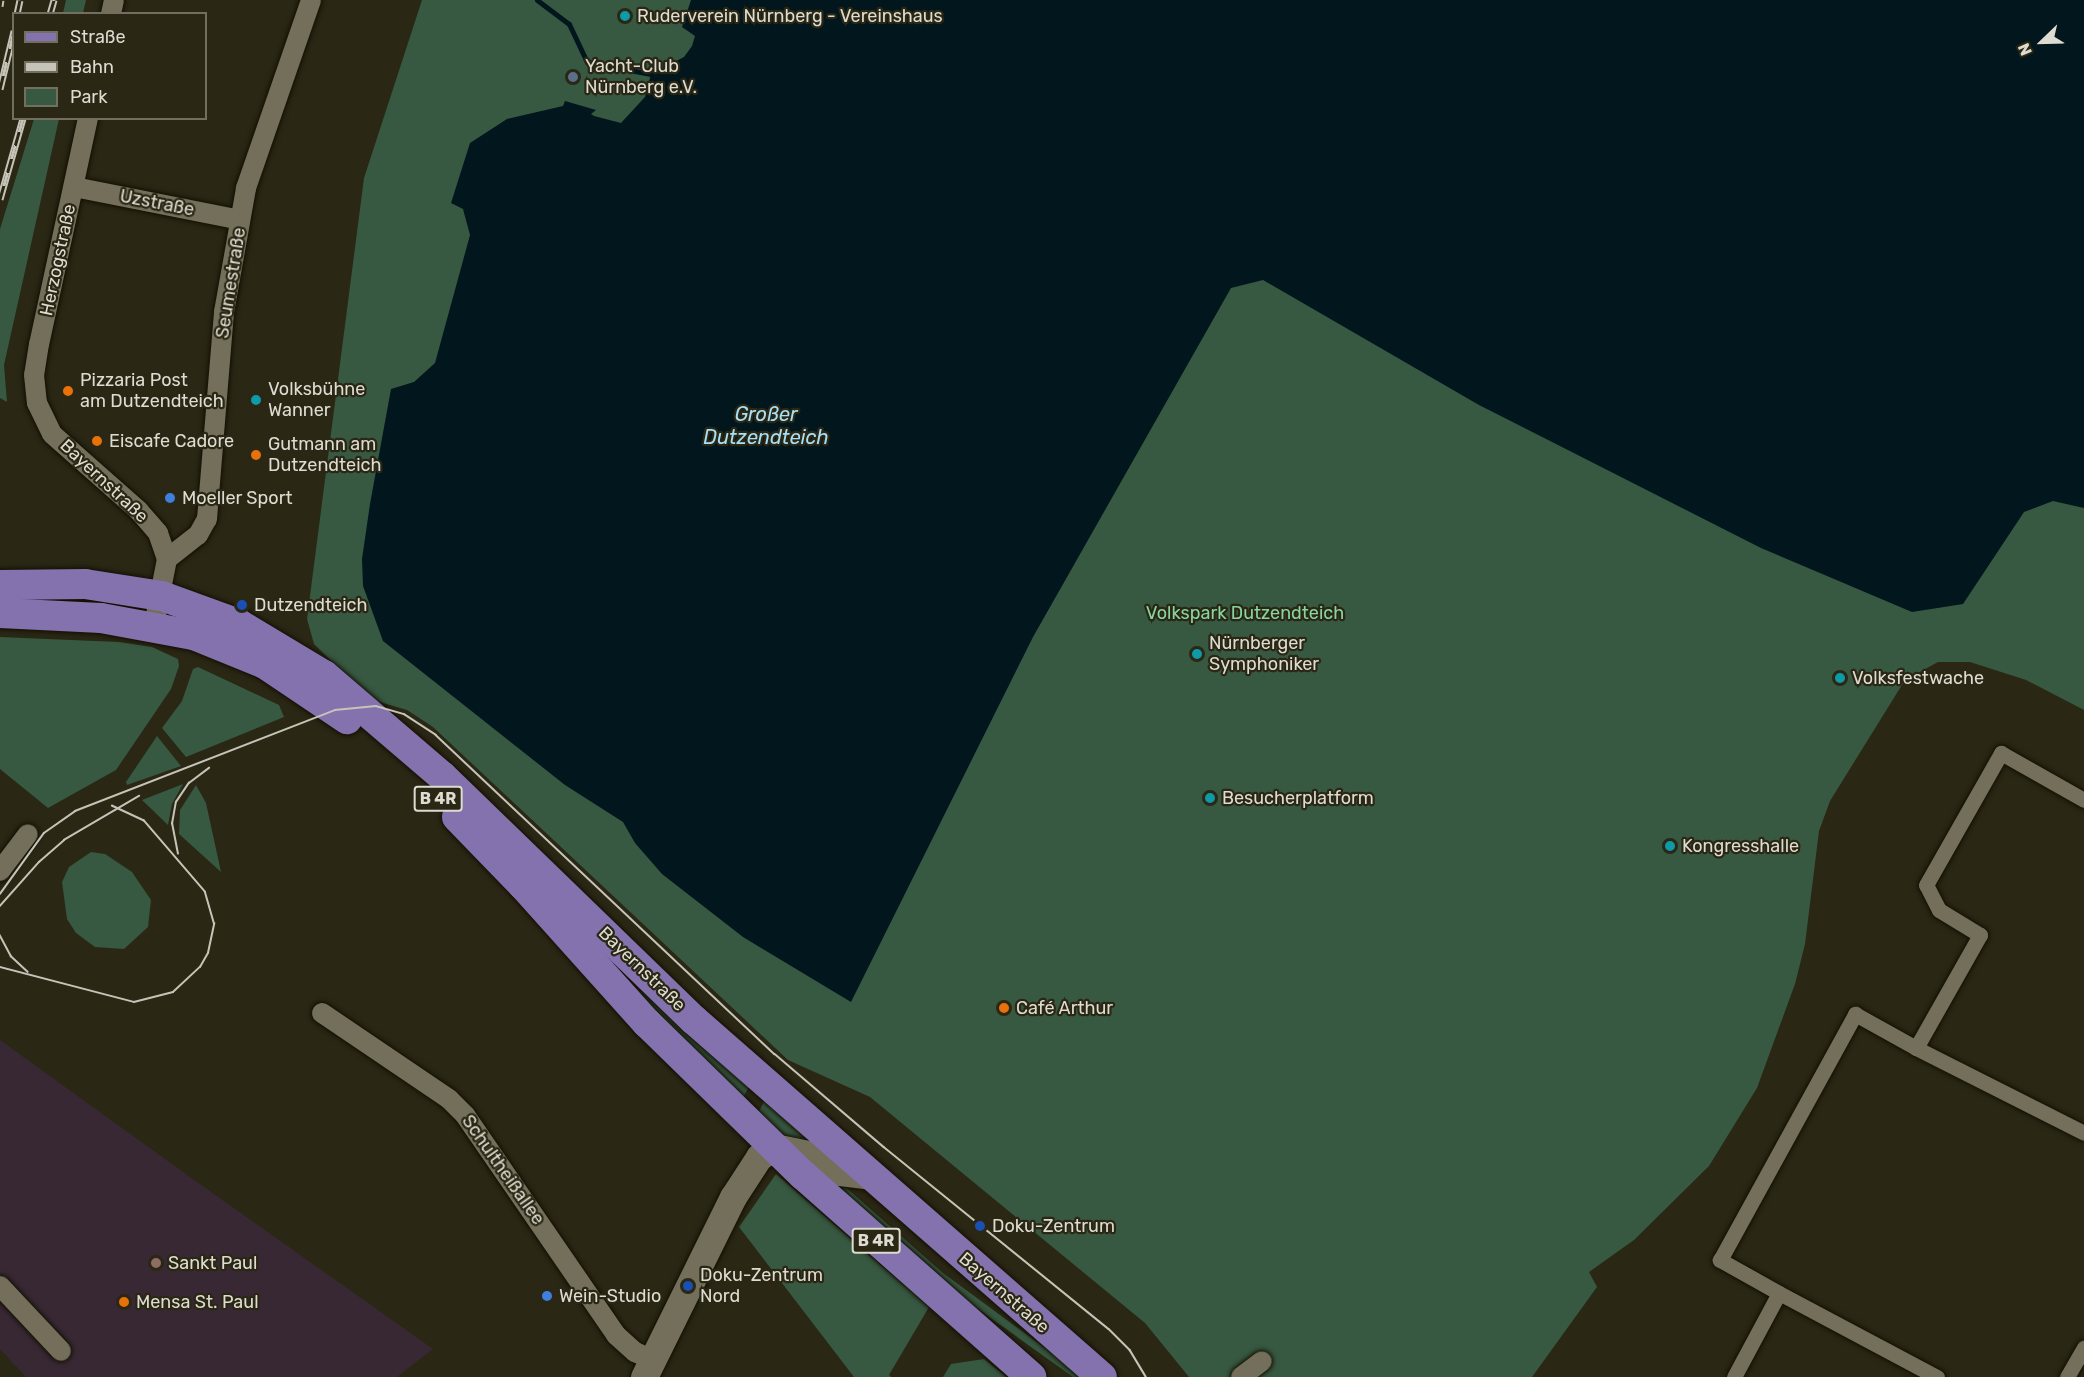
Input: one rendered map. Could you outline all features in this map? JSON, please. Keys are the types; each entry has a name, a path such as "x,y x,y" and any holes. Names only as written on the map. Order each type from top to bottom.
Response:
{"main road":[{"name":"B 4R","path":"0,585 86,584 162,596"},
{"name":"Bayernstraße","path":"162,596 209,611 266,638 363,706 540,869 663,991 1102,1377"},
{"name":"B 4R","path":"0,613 75,615 154,625"},
{"name":"Bayernstraße","path":"154,625 194,635 254,658 300,684 343,716 504,864 640,1015 774,1147 1031,1377"},
{"path":"774,1147 818,1156 840,1172 871,1176"},
{"name":"Schultheißallee","path":"648,1368 740,1184 759,1156 774,1147"}],"street":[{"name":"Seumestraße","path":"167,559 198,535 207,519 225,312 240,220 249,177 311,0"},
{"name":"Herzogstraße","path":"37,403 34,375 88,120"},
{"name":"Uzstraße","path":"74,187 240,220"},
{"name":"Bayernstraße","path":"37,403 52,434 148,521 164,545 167,559"},
{"path":"154,625 162,596 167,559"},
{"path":"1916,1048 1980,935 1939,910 1926,885 2001,753 2084,800"},
{"path":"0,871 28,834"},
{"name":"Schultheißallee","path":"322,1013 449,1099 465,1115 616,1335 635,1352 648,1368"},
{"path":"1936,1377 1720,1260 1855,1014 1916,1048 2084,1133"},
{"path":"0,1286 61,1351"},
{"path":"1734,1377 1779,1293"},
{"path":"2067,1377 2084,1347"},
{"path":"1241,1377 1262,1361"}],"shaded area":[{"name":"Sankt Paul","path":"0,1040 433,1349 397,1377 26,1377 0,1349"}],"green space":[{"path":"66,0 86,0 83,12 63,12"},
{"name":"Volkspark Dutzendteich","path":"422,0 2084,0 2084,710 2026,680 1970,662 1938,662 1905,680 1830,801 1819,831 1805,944 1795,984 1757,1088 1709,1166 1634,1240 1589,1272 1597,1287 1532,1377 1189,1377 1145,1323 870,1097 788,1060 433,727 407,710 370,699 314,644 307,619 364,178"},
{"path":"34,120 59,120 4,365 7,402 0,398 0,229"},
{"path":"0,637 119,642 152,647 178,659 179,666 171,689 116,770 48,808 0,769"},
{"path":"198,667 279,705 284,717 186,757 162,728 182,701 193,669"},
{"path":"157,736 181,766 127,785 126,782"},
{"path":"183,784 172,804 168,825 142,800"},
{"path":"196,785 206,803 221,872 179,834 180,810"},
{"path":"463,806 751,1083 740,1103"},
{"path":"91,852 105,854 132,872 151,900 148,927 124,949 95,947 76,933 67,919 62,882 69,867"},
{"path":"766,1097 814,1141 791,1143 755,1120"},
{"path":"811,1166 826,1170 943,1273 1084,1377 1073,1377 960,1296"},
{"path":"776,1174 929,1307 889,1375 891,1377 854,1377 739,1227"},
{"path":"984,1359 1006,1377 943,1377 951,1364"}],"water":[{"name":"Großer Dutzendteich","path":"691,0 2084,0 2084,508 2053,501 2024,512 1963,604 1912,612 1761,548 1479,405 1263,280 1231,288 1033,637 851,1002 743,937 662,874 635,843 623,822 565,785 383,641 363,586 362,559 391,389 414,382 435,363 470,235 463,209 451,203 470,143 507,119 563,106 565,101 596,110 591,114 594,116 621,123 645,97 651,74 684,57 692,46 695,36 682,27"}],"waterway":[{"path":"537,0 569,24 587,62 651,74"}],"tram line":[{"path":"0,894 44,833 75,811 335,710 376,706 404,714 436,735 775,1054 884,1147 1109,1329 1130,1350 1146,1377"},
{"path":"178,854 172,824 176,802 189,783 209,768"},
{"path":"0,906 39,862 64,840 139,796"},
{"path":"0,967 134,1002 173,992 200,967 208,953 214,924 205,892 144,821 112,806"},
{"path":"0,935 11,956 28,972"}],"railway":[{"path":"0,6 1,0"},
{"path":"17,12 20,0"},
{"path":"51,12 54,0"},
{"path":"0,89 12,39"},
{"path":"0,199 22,120"}],"place":[{"name":"Ruderverein Nürnberg - Vereinshaus","path":"625,16"},
{"name":"Yacht-Club Nürnberg e.V.","path":"573,77"},
{"name":"Pizzaria Post am Dutzendteich","path":"68,391"},
{"name":"Volksbühne Wanner","path":"256,400"},
{"name":"Eiscafe Cadore","path":"97,441"},
{"name":"Gutmann am Dutzendteich","path":"256,455"},
{"name":"Moeller Sport","path":"170,498"},
{"name":"Dutzendteich","path":"242,605"},
{"name":"Nürnberger Symphoniker","path":"1197,654"},
{"name":"Volksfestwache","path":"1840,678"},
{"name":"Besucherplatform","path":"1210,798"},
{"name":"Kongresshalle","path":"1670,846"},
{"name":"Café Arthur","path":"1004,1008"},
{"name":"Doku-Zentrum","path":"980,1226"},
{"name":"Sankt Paul","path":"156,1263"},
{"name":"Doku-Zentrum Nord","path":"688,1286"},
{"name":"Wein-Studio","path":"547,1296"},
{"name":"Mensa St. Paul","path":"124,1302"}]}
